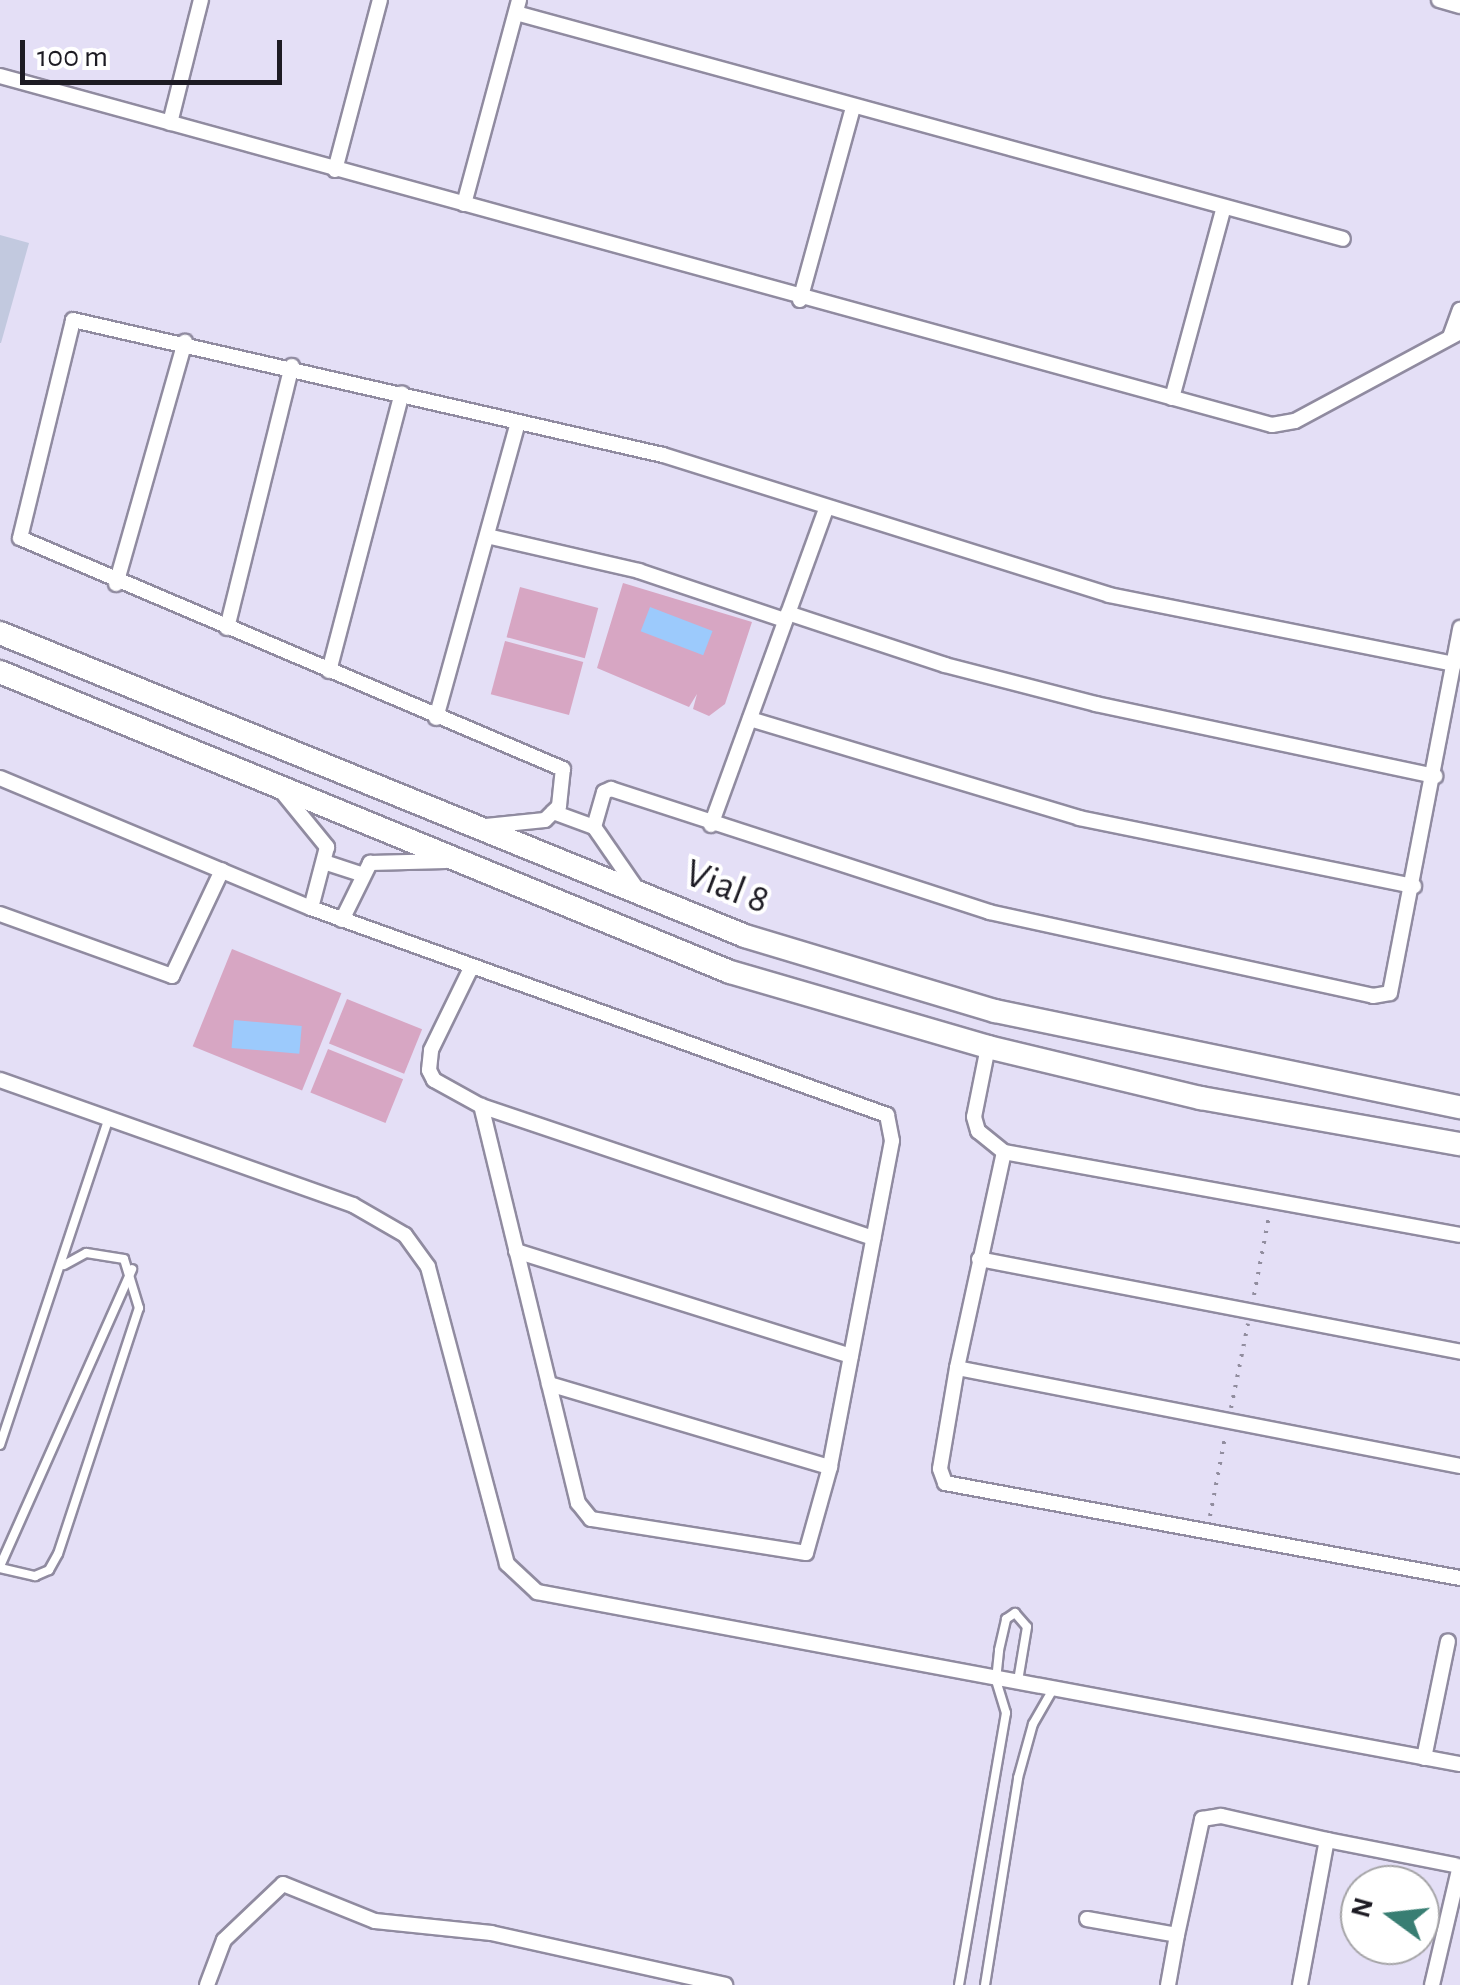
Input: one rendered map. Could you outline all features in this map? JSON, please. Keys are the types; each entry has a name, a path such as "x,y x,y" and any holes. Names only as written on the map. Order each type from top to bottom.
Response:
{"main road":[{"name":"Vial 8","path":"0,633 745,936 996,1011 1460,1107"},
{"name":"Vial 8","path":"0,672 730,972 988,1047 1201,1098 1460,1144"}],"street":[{"path":"170,123 201,0"},
{"path":"336,170 380,0"},
{"path":"1439,0 1460,6"},
{"path":"464,204 517,7 853,107 1343,240"},
{"path":"0,76 800,300 1285,424 1455,335 1460,310"},
{"path":"800,300 853,107"},
{"path":"1172,398 1224,206"},
{"path":"474,827 536,822 554,812 564,790 563,769 24,542 18,532 71,323 185,342 682,460 1109,595 1454,664"},
{"path":"116,584 185,342"},
{"path":"227,628 292,366"},
{"path":"330,671 402,393"},
{"path":"436,718 491,537 518,423"},
{"path":"711,825 827,507"},
{"path":"491,537 654,576 946,665 1096,704 1435,776"},
{"path":"594,828 604,792 611,789 711,825 989,912 1373,996 1390,993 1398,980 1460,628"},
{"path":"750,719 1079,818 1414,886"},
{"path":"0,778 342,920 877,1108 886,1115 892,1141 830,1467 813,1540 796,1556 592,1519 578,1504 481,1106"},
{"path":"278,788 322,838 327,862 311,908"},
{"path":"554,812 594,828 640,894"},
{"path":"342,920 360,874 380,860 457,861"},
{"path":"327,862 360,874"},
{"path":"0,914 172,976 222,870"},
{"path":"472,968 431,1050 429,1070 481,1106 873,1238"},
{"path":"988,1047 974,1118 978,1131 1004,1152 1460,1236"},
{"path":"0,1080 352,1205 405,1234 428,1267 507,1564 537,1592 1460,1764"},
{"path":"1004,1152 979,1259 940,1469 945,1484 1460,1578"},
{"path":"516,1251 851,1356"},
{"path":"979,1259 1460,1352"},
{"path":"958,1368 1460,1466"},
{"path":"549,1384 830,1467"},
{"path":"1424,1758 1448,1642"},
{"path":"1168,1985 1195,1829 1202,1820 1222,1816 1458,1865 1432,1985"},
{"path":"1300,1985 1327,1840"},
{"path":"207,1985 224,1940 283,1884 374,1920 492,1933 725,1985"},
{"path":"1087,1919 1178,1935"}],"lane":[{"path":"0,1445 64,1265 110,1118"},
{"path":"64,1265 86,1253 108,1253 132,1269 139,1308 58,1554 50,1570 35,1576 0,1567 132,1269"},
{"path":"959,1985 1006,1713 996,1680 1006,1619 1015,1612 1027,1627 1017,1684"},
{"path":"985,1985 1023,1755 1052,1691"},
{"path":"1000,1750 1023,1755"},
{"path":"976,1889 1000,1892"}],"path":[{"path":"1207,1530 1272,1199"}],"shaded area":[{"path":"623,583 752,622 725,704 709,716 693,709 697,694 689,707 597,668"},
{"path":"520,587 598,608 585,658 507,637"},
{"path":"505,641 583,662 569,715 491,694"},
{"path":"232,949 341,993 302,1091 193,1046"},
{"path":"347,999 422,1029 404,1074 329,1044"},
{"path":"328,1049 403,1079 385,1123 310,1093"}],"water":[{"path":"650,607 713,631 703,655 641,631"},
{"path":"234,1020 302,1026 299,1054 232,1048"}],"building":[{"path":"0,235 29,243 1,343 0,343"}]}
